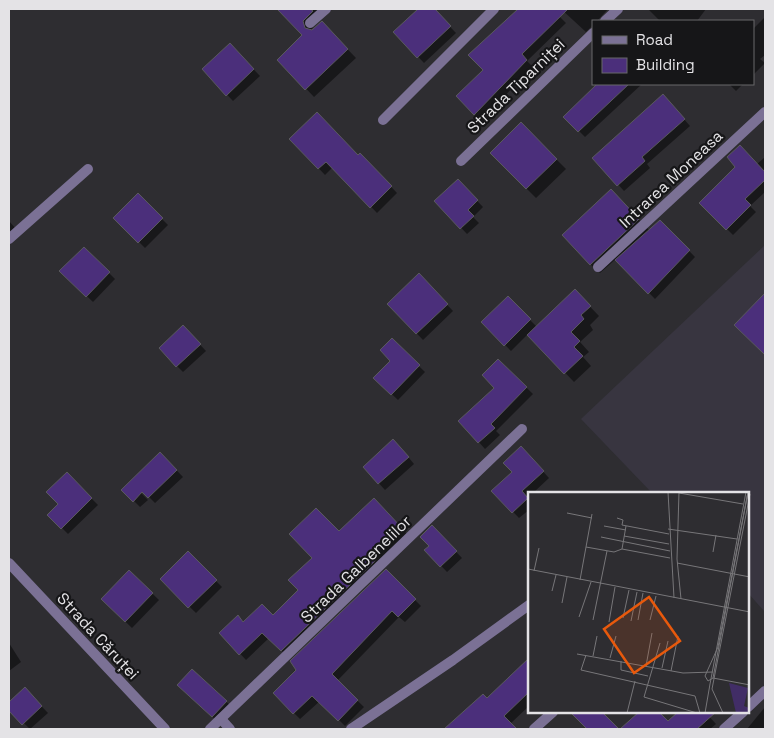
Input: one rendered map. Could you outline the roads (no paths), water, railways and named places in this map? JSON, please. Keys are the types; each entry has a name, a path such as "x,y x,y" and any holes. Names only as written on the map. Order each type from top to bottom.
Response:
{"street":[{"path":"310,23 326,9"},
{"path":"383,120 494,9"},
{"path":"606,20 618,9"},
{"name":"Strada Tiparniței","path":"461,161 592,34"},
{"name":"Intrarea Moneasa","path":"598,267 765,112"},
{"path":"9,240 88,169"},
{"name":"Strada Galbenelilor","path":"210,729 522,429"},
{"name":"Strada Căruței","path":"9,563 165,729"},
{"path":"351,729 453,660 528,606"},
{"path":"749,706 765,691"},
{"path":"534,729 552,713"},
{"path":"724,729 742,713"},
{"path":"221,719 230,729"}]}
